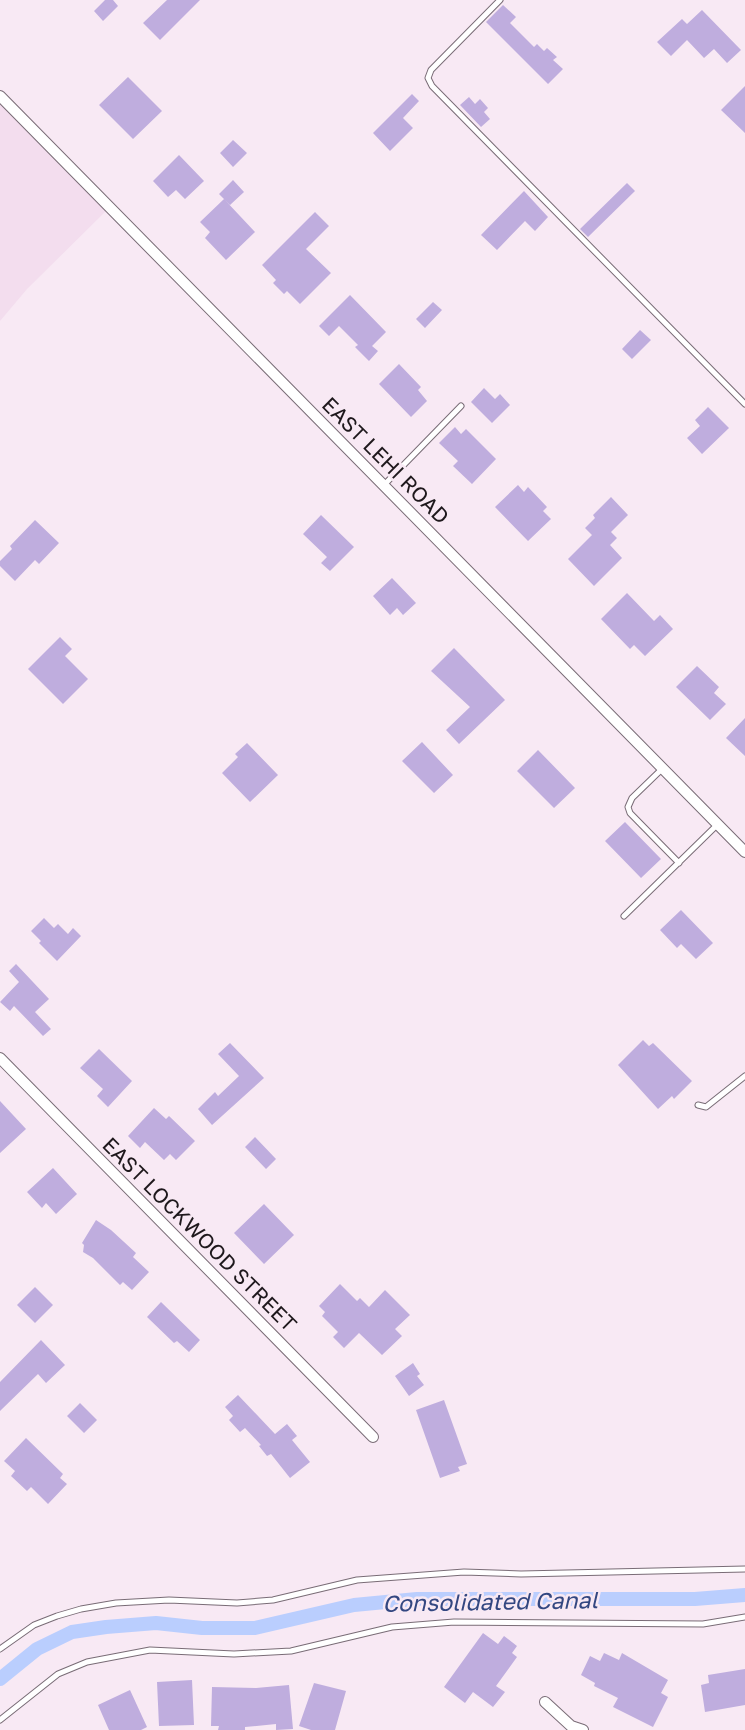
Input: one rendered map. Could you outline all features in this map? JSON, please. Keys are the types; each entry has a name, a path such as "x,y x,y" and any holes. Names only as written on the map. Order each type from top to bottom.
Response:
{"street":[{"name":"EAST LEHI ROAD","path":"0,96 745,852"},
{"name":"EAST LOCKWOOD STREET","path":"0,1058 373,1437"},
{"path":"545,1702 571,1726 583,1730"}],"lane":[{"path":"500,0 431,70 428,78 432,86 745,404"},
{"path":"384,485 461,406"},
{"path":"663,768 632,798 628,807 630,813 679,863"},
{"path":"624,916 718,824"},
{"path":"698,1105 706,1107 745,1076"},
{"path":"0,1649 34,1625 81,1609 116,1603 169,1600 237,1603 273,1600 357,1580 464,1572 520,1574 745,1569"},
{"path":"0,1720 58,1674 86,1662 150,1650 234,1654 291,1651 392,1626 454,1622 703,1624 745,1617"}],"shaded area":[{"path":"0,96 110,207 27,289 0,321"}],"building":[{"path":"105,0 113,0 118,6 103,21 94,11"},
{"path":"167,0 200,0 160,40 143,23"},
{"path":"503,5 516,17 510,23 534,47 537,44 544,51 547,48 557,57 553,60 563,69 548,84 486,22"},
{"path":"702,10 741,50 727,63 714,49 704,58 687,40 671,56 657,42 682,19 687,24"},
{"path":"128,77 162,111 133,139 99,105"},
{"path":"745,86 745,133 721,110"},
{"path":"412,94 419,101 403,118 413,128 390,151 373,133"},
{"path":"469,97 475,104 480,99 488,108 484,112 490,119 481,127 460,105"},
{"path":"233,140 247,153 233,167 220,153"},
{"path":"179,155 204,181 185,199 176,190 168,197 153,181"},
{"path":"233,180 244,192 230,205 219,194"},
{"path":"627,183 635,191 588,237 580,229"},
{"path":"524,191 548,217 535,231 525,221 497,250 481,235"},
{"path":"224,199 255,232 226,260 205,238 210,232 200,222"},
{"path":"315,212 329,226 306,249 331,273 300,304 287,291 284,294 273,283 276,280 262,265"},
{"path":"350,295 386,332 372,346 378,351 369,361 339,326 329,336 319,326"},
{"path":"433,302 442,310 425,328 416,319"},
{"path":"640,330 651,340 632,359 622,349"},
{"path":"399,364 421,387 418,390 427,401 411,417 379,384"},
{"path":"484,388 495,399 500,394 510,405 492,423 471,402"},
{"path":"708,407 729,428 702,454 687,438 700,426 695,420"},
{"path":"455,427 461,434 466,429 496,459 472,484 453,466 458,461 439,443"},
{"path":"518,485 524,492 528,487 547,507 543,511 551,519 528,541 495,507"},
{"path":"611,497 628,515 611,532 617,538 610,545 622,558 594,586 568,559 592,535 585,528 595,518 593,515"},
{"path":"321,515 354,547 330,571 321,563 327,557 303,534"},
{"path":"35,520 59,543 39,564 35,560 15,581 0,566 0,561 12,549 10,546"},
{"path":"392,578 416,603 403,615 397,608 390,615 373,596"},
{"path":"627,593 654,621 660,615 673,629 645,656 634,645 630,649 601,619"},
{"path":"60,637 72,649 65,656 88,679 63,704 28,669"},
{"path":"454,648 505,700 459,744 446,730 470,707 431,671"},
{"path":"697,666 719,687 714,693 726,704 710,720 676,687"},
{"path":"745,718 745,756 726,738"},
{"path":"422,742 453,775 434,793 402,761"},
{"path":"247,743 278,775 250,802 222,773 238,757 235,754"},
{"path":"538,750 575,788 554,808 517,771"},
{"path":"625,822 661,859 641,878 605,841"},
{"path":"681,910 713,943 696,959 681,944 677,948 660,930"},
{"path":"44,918 54,928 58,924 68,934 73,928 81,936 57,961 31,931"},
{"path":"16,964 49,999 35,1012 51,1029 43,1036 14,1006 10,1011 0,1002 19,982 9,971"},
{"path":"643,1040 649,1046 653,1043 692,1081 674,1099 672,1096 658,1109 618,1065"},
{"path":"230,1043 264,1078 212,1125 198,1109 215,1092 218,1096 239,1076 218,1054"},
{"path":"99,1049 132,1081 108,1107 97,1096 103,1089 80,1068"},
{"path":"0,1101 26,1129 0,1153"},
{"path":"154,1108 166,1119 169,1116 195,1141 176,1160 170,1154 164,1160 145,1142 140,1148 128,1136"},
{"path":"255,1137 276,1159 266,1169 245,1147"},
{"path":"53,1168 77,1194 56,1214 46,1203 42,1208 27,1192"},
{"path":"264,1204 294,1235 264,1264 234,1233"},
{"path":"96,1220 136,1253 133,1257 149,1272 132,1290 123,1282 120,1285 93,1258 83,1252 82,1243"},
{"path":"340,1284 357,1301 360,1298 369,1307 385,1290 410,1315 395,1329 402,1336 382,1355 359,1333 344,1348 333,1337 338,1332 322,1316 325,1312 319,1306"},
{"path":"35,1287 53,1305 35,1323 17,1305"},
{"path":"161,1302 200,1340 189,1352 177,1341 174,1343 147,1317"},
{"path":"41,1340 65,1365 46,1383 38,1374 0,1411 0,1382"},
{"path":"413,1363 420,1374 417,1376 424,1385 409,1396 395,1376"},
{"path":"238,1395 275,1434 287,1424 297,1436 292,1440 310,1462 290,1478 271,1454 267,1456 245,1428 240,1432 229,1420 233,1416 225,1407"},
{"path":"444,1400 467,1464 458,1467 460,1471 440,1478 416,1410"},
{"path":"80,1403 97,1420 84,1433 67,1416"},
{"path":"26,1438 63,1474 60,1478 67,1484 48,1504 31,1487 27,1491 11,1476 15,1471 4,1461"},
{"path":"483,1633 498,1644 504,1636 517,1646 512,1653 517,1657 496,1686 505,1692 493,1707 473,1692 465,1703 444,1687"},
{"path":"604,1653 619,1660 622,1653 668,1680 661,1693 668,1697 653,1727 613,1707 618,1698 594,1686 595,1683 581,1675 590,1656 600,1661"},
{"path":"745,1669 745,1705 705,1712 701,1685 709,1683 708,1675"},
{"path":"192,1680 194,1725 159,1726 157,1682"},
{"path":"314,1683 346,1691 335,1730 311,1730 299,1726"},
{"path":"289,1685 293,1729 276,1730 276,1724 245,1727 245,1730 218,1730 219,1726 211,1726 212,1687 256,1688"},
{"path":"130,1690 147,1727 141,1730 109,1730 98,1705"}],"waterway":[{"name":"Consolidated Canal","path":"0,1679 37,1649 72,1632 106,1627 156,1623 202,1628 255,1628 354,1605 417,1599 695,1599 745,1595"}]}
